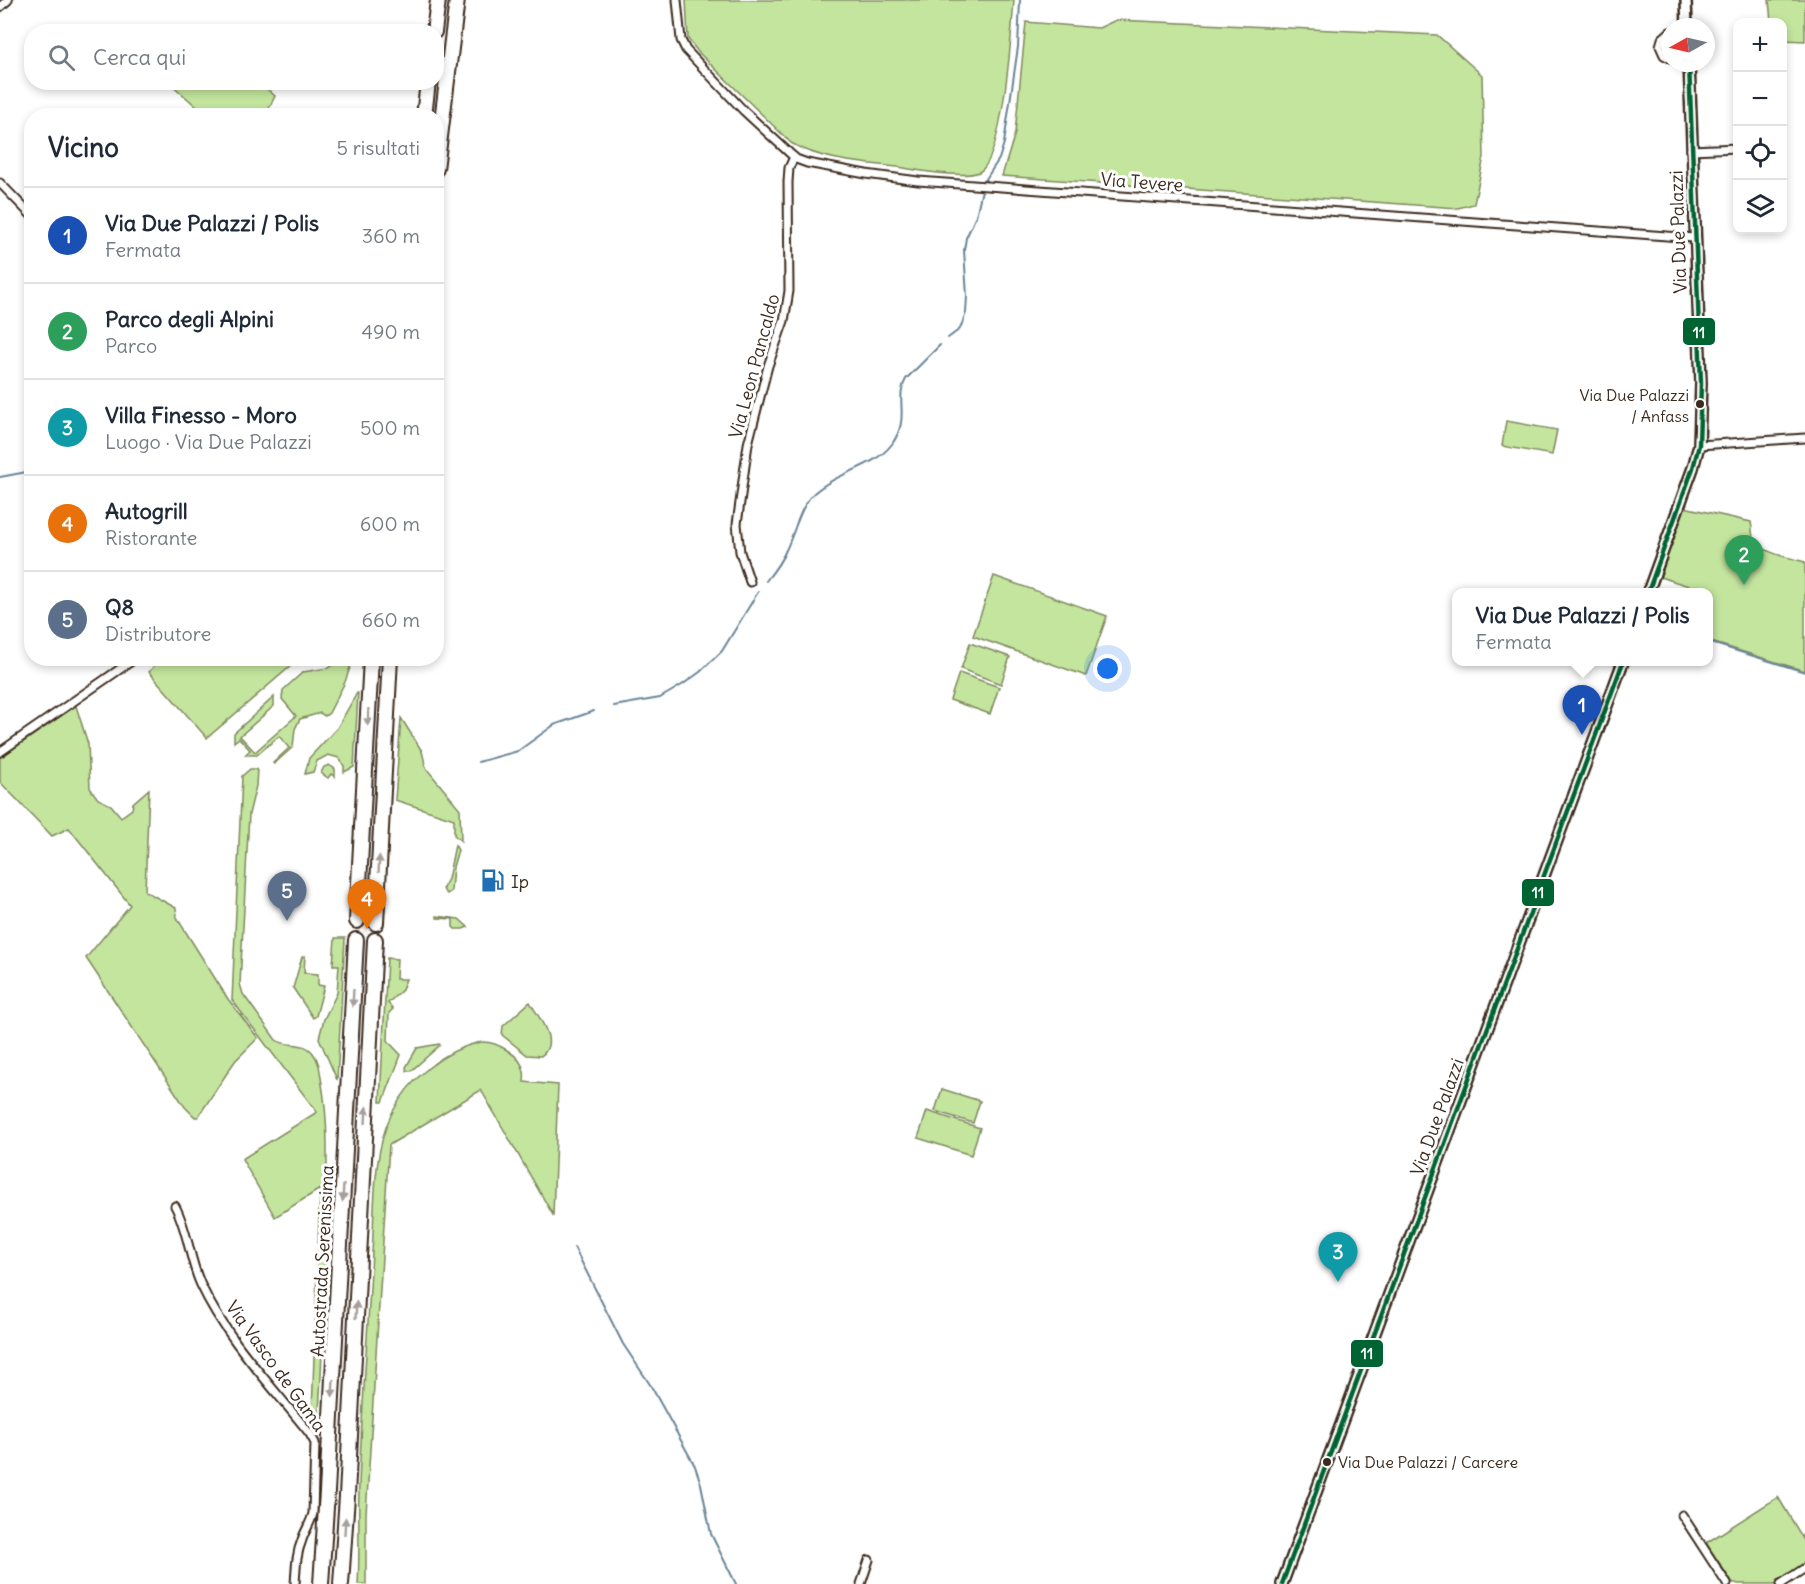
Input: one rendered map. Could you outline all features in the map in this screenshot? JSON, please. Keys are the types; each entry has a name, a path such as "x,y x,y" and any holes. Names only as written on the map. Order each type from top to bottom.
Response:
{"highway":[{"path":"435,24 438,0"},
{"path":"444,108 457,0"},
{"path":"425,108 427,90"},
{"path":"357,921 371,666"},
{"path":"376,923 390,666"},
{"name":"Autostrada Serenissima","path":"321,1584 356,940"},
{"name":"Autostrada Serenissima","path":"341,1584 375,940"}],"street":[{"path":"0,7 8,0"},
{"name":"Via Tevere","path":"677,0 681,40 686,50 744,111 794,157 807,163 918,181 1694,238"},
{"path":"1686,0 1687,18"},
{"name":"Via Due Palazzi","path":"1649,588 1693,468 1699,445 1701,383 1687,72"},
{"name":"Via Due Palazzi","path":"1691,150 1733,148"},
{"name":"Via Leon Pancaldo","path":"750,582 740,552 737,525 748,444 768,366 784,321 789,291 788,182 789,168 794,157"},
{"path":"0,183 24,208"},
{"path":"1699,445 1805,438"},
{"path":"0,752 124,666"},
{"name":"Via Due Palazzi","path":"1282,1584 1622,666"},
{"name":"Via Vasco de Gama","path":"175,1206 183,1222 193,1266 216,1312 315,1443 313,1512 301,1541 296,1563 295,1584"},
{"path":"1682,1515 1727,1584"},
{"path":"861,1584 869,1560"},
{"path":"1781,1584 1805,1568"}],"green space":[{"path":"686,0 1014,0 1005,92 994,144 987,163 979,172 972,174 939,173 829,157 791,143 698,52 688,39"},
{"path":"1769,0 1805,0 1805,41 1787,40 1787,18 1771,18"},
{"path":"1116,20 1437,35 1482,75 1484,157 1474,204 1458,208 1002,176 1015,133 1026,22 1099,28"},
{"path":"178,90 268,90 275,96 269,108 198,108"},
{"path":"1506,421 1557,430 1552,455 1502,446"},
{"path":"1684,507 1751,522 1753,537 1762,547 1776,554 1805,562 1805,671 1713,643 1713,588 1695,588 1660,577"},
{"path":"994,576 1107,616 1086,676 973,636"},
{"path":"970,643 1010,657 1001,684 961,669"},
{"path":"154,666 291,666 207,738 149,672"},
{"path":"351,666 329,713 325,716 320,713 300,719 295,729 293,747 274,764 289,748 279,736 257,755 245,755 250,750 239,738 234,742 234,733 274,697 274,706 240,736 255,752 296,716 282,699 283,690 303,672"},
{"path":"959,673 999,687 990,714 950,700"},
{"path":"357,693 354,767 344,772 344,766 339,758 328,755 317,761 313,772 305,774 309,758 337,728"},
{"path":"76,706 88,744 90,788 98,799 111,805 121,817 132,809 133,803 149,789 145,891 176,908 177,918 228,999 258,1038 235,1061 198,1117 195,1117 185,1107 86,958 130,905 69,828 52,836 0,782 0,758"},
{"path":"401,718 422,751 426,768 460,809 461,841 454,835 454,819 395,800"},
{"path":"329,765 335,769 335,777 331,774 328,778 321,773 324,767"},
{"path":"250,769 257,769 256,786 249,814 240,984 243,994 276,1040 285,1044 300,1045 313,1053 319,1068 324,1099 327,1176 319,1413 312,1413 320,1189 275,1217 242,1159 317,1112 232,1000 242,776"},
{"path":"455,845 458,850 453,867 451,891 447,894 443,888 448,879"},
{"path":"437,916 459,919 468,927 455,929 453,919 437,918"},
{"path":"335,938 345,938 337,1080 319,1038 324,1019 337,993 339,965 333,965"},
{"path":"305,956 304,973 318,974 318,985 324,986 316,1016 313,1018 293,988 302,957"},
{"path":"387,958 397,959 396,979 406,979 402,990 388,1003 393,1009 389,1013 388,1041 401,1055 383,1102 380,1102"},
{"path":"530,1002 546,1029 548,1037 546,1050 541,1056 527,1055 502,1035 503,1026"},
{"path":"481,1042 501,1047 519,1060 524,1073 524,1082 558,1085 553,1215 481,1090 389,1145 366,1514 366,1584 358,1584 362,1426 376,1181 381,1145 392,1113 418,1078 453,1052"},
{"path":"439,1044 411,1071 407,1071 406,1067 417,1048"},
{"path":"942,1089 980,1101 973,1123 935,1111"},
{"path":"927,1111 980,1128 971,1155 918,1138"},
{"path":"1778,1497 1805,1542 1805,1565 1775,1584 1733,1584 1706,1543"}],"waterway":[{"path":"984,182 999,159 1004,143 1018,47 1020,0"},
{"path":"948,338 960,329 966,313 964,250 982,190"},
{"path":"766,581 782,558 809,498 833,480 875,459 892,444 901,425 901,394 906,379 940,345"},
{"path":"0,477 24,472"},
{"path":"614,706 660,698 700,672 722,651 758,592"},
{"path":"1713,644 1805,672"},
{"path":"478,762 518,751 554,725 594,711"},
{"path":"574,1247 623,1344 651,1386 695,1466 711,1534 736,1584"}],"transit line":[{"name":"11","path":"1649,588 1693,468 1699,445 1701,383 1689,72"},
{"name":"11","path":"1282,1584 1622,666"}],"place":[{"name":"Via Due Palazzi / Anfass","path":"1700,404"},
{"name":"Parco degli Alpini","path":"1744,585"},
{"name":"Via Due Palazzi / Polis","path":"1582,735"},
{"name":"Ip","path":"493,881"},
{"name":"Q8","path":"287,921"},
{"name":"Autogrill","path":"367,929"},
{"name":"Villa Finesso - Moro","path":"1338,1282"},
{"name":"Via Due Palazzi / Carcere","path":"1327,1462"}]}
